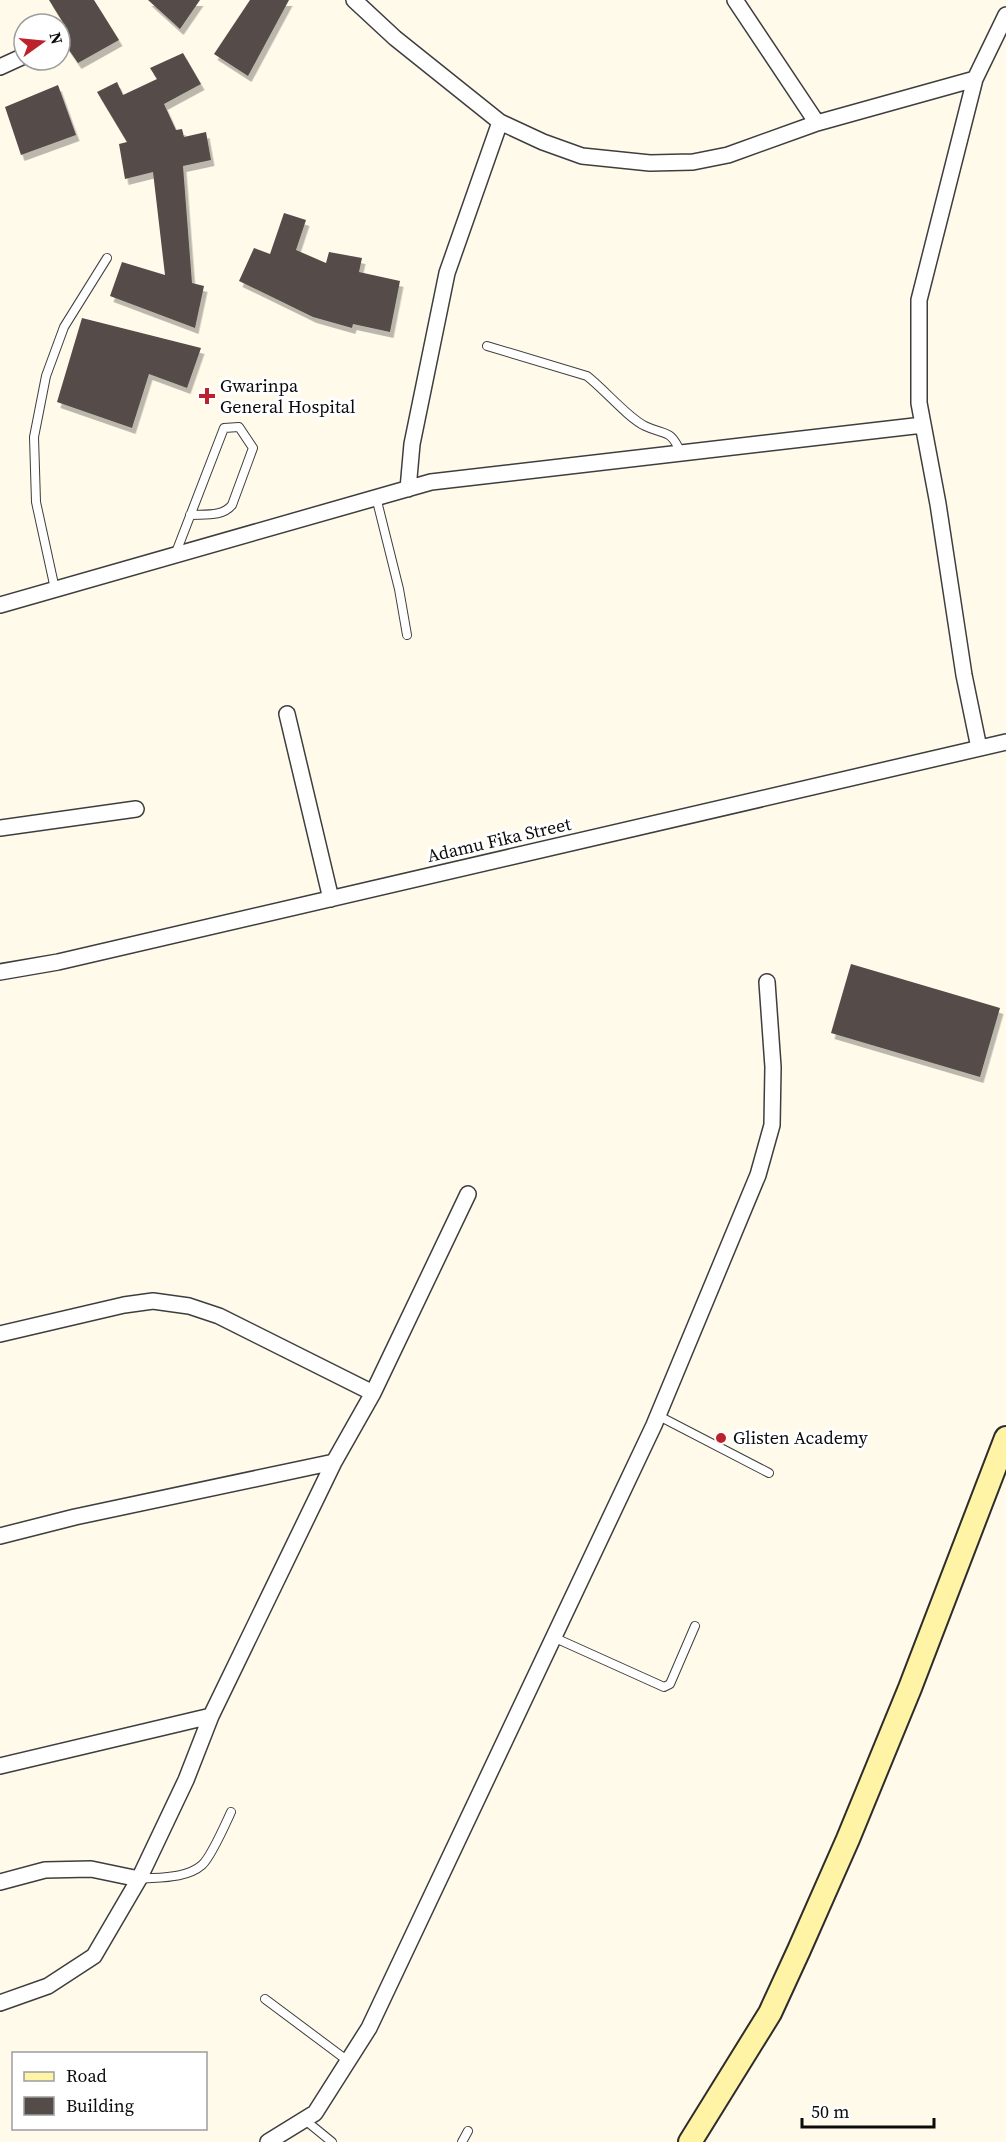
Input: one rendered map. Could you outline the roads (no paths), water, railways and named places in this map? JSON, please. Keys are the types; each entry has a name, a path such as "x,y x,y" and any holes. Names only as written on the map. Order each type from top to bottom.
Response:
{"street":[{"path":"354,0 395,38 500,122 543,142 582,156 650,163 693,162 728,154 817,123 975,79"},
{"path":"735,0 817,123"},
{"path":"979,748 964,675 938,504 919,403 919,300 975,79 1006,15"},
{"path":"408,489 412,444 447,273 500,122"},
{"path":"0,604 431,482 923,425"},
{"path":"287,714 331,899"},
{"name":"Adamu Fika Street","path":"0,972 58,962 1006,742"},
{"path":"0,828 136,809"},
{"path":"268,2142 315,2113 369,2028 657,1415 758,1175 772,1125 773,1067 767,982"},
{"path":"0,2003 48,1986 94,1956 139,1879 186,1780 211,1716 334,1462 373,1393 468,1194"},
{"path":"0,1334 124,1305 153,1301 189,1306 219,1316 373,1393"},
{"path":"690,2142 770,2013 799,1950 848,1839 905,1699 1006,1438"},
{"path":"0,1536 75,1517 334,1462"},
{"path":"0,1766 211,1716"},
{"path":"0,1882 45,1870 91,1869 139,1879"}],"lane":[{"path":"55,589 36,502 34,437 46,376 64,327 107,258"},
{"path":"487,346 574,370 587,376 600,385 643,426 668,434 675,439 681,453"},
{"path":"175,555 190,515 224,428 239,427 253,448 232,505 227,511 221,513 190,515"},
{"path":"376,497 399,589 407,635"},
{"path":"657,1415 769,1473"},
{"path":"553,1637 664,1687 670,1684 695,1626"},
{"path":"139,1879 177,1876 195,1870 204,1864 231,1812"},
{"path":"265,2000 348,2061"},
{"path":"305,2120 332,2142"},
{"path":"462,2142 468,2131"}],"place":[{"name":"Gwarinpa General Hospital","path":"207,396"},
{"name":"Glisten Academy","path":"721,1438"}]}
